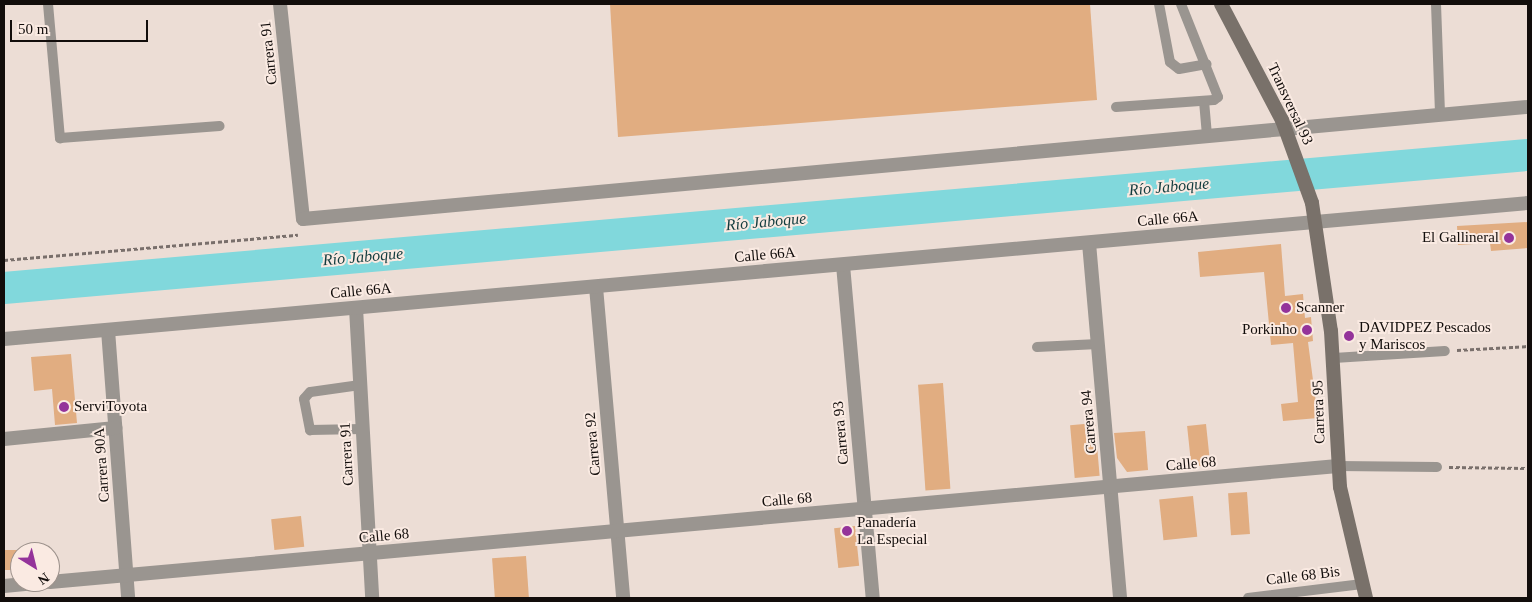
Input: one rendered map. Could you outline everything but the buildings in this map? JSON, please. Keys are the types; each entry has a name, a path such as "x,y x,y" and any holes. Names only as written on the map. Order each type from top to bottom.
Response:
{"main road":[{"name":"Transversal 93","path":"1221,4 1298,158 1317,222"},
{"name":"Carrera 95","path":"1317,222 1334,358 1338,466 1366,598"}],"street":[{"name":"Carrera 91","path":"280,4 303,219 1208,136"},
{"path":"1208,136 1528,106"},
{"name":"Calle 66A","path":"4,340 1528,203"},
{"name":"Carrera 94","path":"1089,243 1120,598"},
{"name":"Carrera 93","path":"843,265 873,598"},
{"name":"Carrera 92","path":"596,287 623,598"},
{"name":"Carrera 91","path":"356,308 368,553 372,598"},
{"name":"Carrera 90A","path":"108,330 128,598"},
{"path":"4,439 115,428"},
{"name":"Calle 68","path":"60,581 1338,466"}],"lane":[{"path":"48,4 60,138 220,126"},
{"path":"1159,4 1170,62 1179,69 1207,64"},
{"path":"1116,107 1214,100 1219,94 1181,4"},
{"path":"1436,4 1440,115"},
{"path":"1204,101 1208,136"},
{"path":"1037,347 1098,344"},
{"path":"1334,358 1445,351"},
{"path":"360,385 310,392 304,399 307,428 310,430 362,429"},
{"name":"Calle 68","path":"1338,466 1437,467"},
{"name":"Calle 68 Bis","path":"1248,598 1362,584"}],"path":[{"path":"1445,351 1528,346"},
{"path":"1437,467 1528,468"}],"waterway":[{"name":"Río Jaboque","path":"4,288 1528,155"}],"place":[{"name":"El Gallineral","path":"1509,238"},
{"name":"Scanner","path":"1286,308"},
{"name":"Porkinho","path":"1307,330"},
{"name":"DAVIDPEZ Pescados y Mariscos","path":"1349,336"},
{"name":"ServiToyota","path":"64,407"},
{"name":"Panadería La Especial","path":"847,531"}]}
